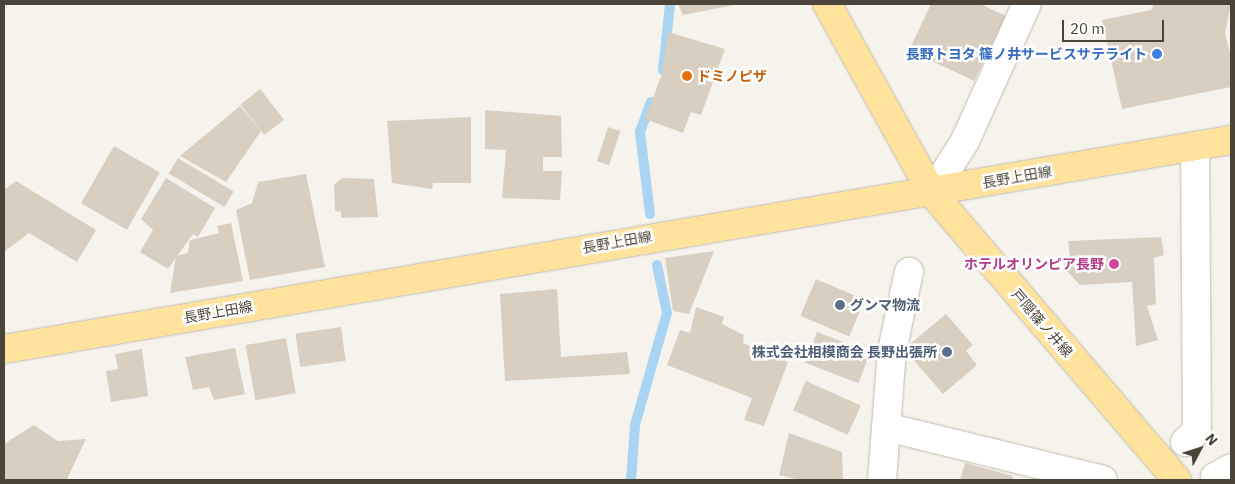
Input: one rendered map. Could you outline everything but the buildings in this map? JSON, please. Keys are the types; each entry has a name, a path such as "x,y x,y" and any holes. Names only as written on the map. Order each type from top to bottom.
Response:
{"main road":[{"name":"戸隠篠ノ井線","path":"827,4 932,193 1177,480"},
{"name":"長野上田線","path":"4,349 830,205 932,193 1231,140"}],"street":[{"path":"932,193 965,141 1027,4"},
{"path":"1185,442 1197,431 1196,146"},
{"path":"882,480 892,350 909,272"},
{"path":"886,427 1103,480"}],"waterway":[{"path":"663,70 670,4"},
{"path":"650,214 640,132 651,102"},
{"path":"631,480 635,425 667,313 657,265"}],"place":[{"name":"長野トヨタ 篠ノ井サービスサテライト","path":"1157,54"},
{"name":"ドミノピザ","path":"687,76"},
{"name":"ホテルオリンピア長野","path":"1114,264"},
{"name":"グンマ物流","path":"840,305"},
{"name":"株式会社相模商会 長野出張所","path":"947,352"}]}
